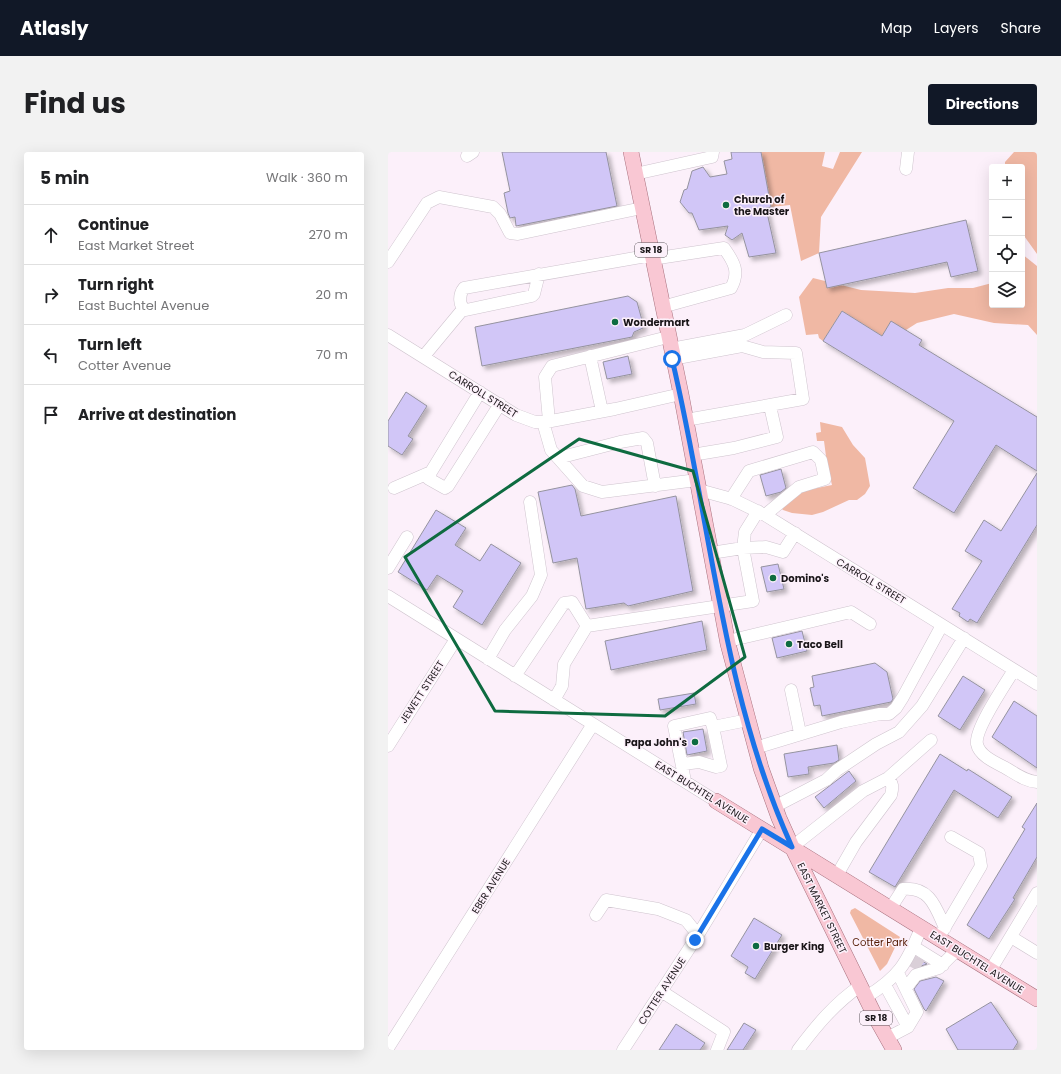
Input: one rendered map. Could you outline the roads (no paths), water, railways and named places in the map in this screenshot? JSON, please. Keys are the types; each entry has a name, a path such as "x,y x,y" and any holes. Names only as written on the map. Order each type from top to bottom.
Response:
{"main road":[{"name":"EAST MARKET STREET","path":"631,152 686,420 728,641 756,748 774,807 792,847 863,991 891,1044"},
{"name":"EAST BUCHTEL AVENUE","path":"716,801 921,928 942,933 957,950 1037,999"}],"street":[{"path":"635,174 712,157 713,152"},
{"path":"906,169 908,152"},
{"path":"388,262 427,203 439,197 492,207 500,214 510,233 518,234 642,208"},
{"path":"463,309 460,303 461,292 464,288 539,274 724,248 734,262 735,280 731,288 662,307"},
{"path":"463,309 466,310 532,296 534,294 539,274"},
{"path":"424,356 463,309"},
{"path":"670,348 745,335 786,315"},
{"name":"CARROLL STREET","path":"388,335 525,419 535,422 602,411 680,394"},
{"path":"686,420 803,399 796,353 763,352 742,346 670,348 590,356 552,366 545,377 546,421 551,450 583,486 602,492 655,486 698,485"},
{"path":"590,356 602,411"},
{"path":"480,392 431,472 429,479 445,488 448,486 500,404"},
{"path":"692,455 734,448 777,437 770,406"},
{"path":"558,458 620,442 643,438 647,442 655,486"},
{"path":"554,700 562,686 564,664 587,626 721,605 752,602 743,548 745,532 762,513 799,487 825,480 821,460 813,452 749,471 731,499"},
{"path":"390,490 431,472"},
{"name":"CARROLL STREET","path":"698,485 762,513 1037,684"},
{"path":"488,659 505,630 532,596 541,575 530,502"},
{"path":"711,553 743,548 766,547 783,552 795,534"},
{"path":"388,568 407,537"},
{"name":"EAST BUCHTEL AVENUE","path":"388,596 716,801"},
{"path":"515,676 564,603 572,602 587,626"},
{"path":"728,641 851,612 870,624"},
{"path":"756,748 800,733 874,715 889,714 896,708 903,697 942,625"},
{"path":"774,807 826,780 837,770 876,744 899,732 922,706 964,638"},
{"name":"JEWETT STREET","path":"388,746 456,639"},
{"path":"1014,670 988,713 979,731 976,743 981,753 1001,766 1028,781 1037,782"},
{"path":"791,690 800,733"},
{"path":"685,781 683,764 679,756 674,726 748,720"},
{"path":"683,764 699,762 716,767 721,766 710,723"},
{"name":"EBER AVENUE","path":"388,1048 593,724"},
{"path":"792,847 863,790 888,778 931,740"},
{"path":"837,875 856,842 891,795 893,789 892,783 888,778"},
{"name":"COTTER AVENUE","path":"623,1050 698,935 762,829"},
{"path":"942,933 981,866 979,853 951,837"},
{"path":"890,909 903,888 918,890 932,899 942,933"},
{"path":"990,971 1037,893"},
{"path":"596,915 606,900 658,909 686,920 698,935"},
{"path":"798,1050 825,1016 844,997 885,985 898,973 910,959 921,928"},
{"path":"1011,937 1037,953"},
{"path":"914,947 943,965"},
{"path":"906,988 916,975 928,970 940,968 957,950"},
{"path":"891,1044 908,1027 917,1012 898,973"},
{"path":"885,985 908,1027"},
{"path":"661,991 724,1032 717,1050"}],"tunnel":[{"path":"911,960 926,969"}],"place":[{"name":"Church of the Master","path":"726,205"},
{"name":"Wondermart","path":"615,322"},
{"name":"Domino's","path":"773,578"},
{"name":"Taco Bell","path":"789,644"},
{"name":"Papa John's","path":"695,742"},
{"name":"Burger King","path":"756,946"}],"park label":[{"name":"Cotter Park","path":"880,942"}]}
